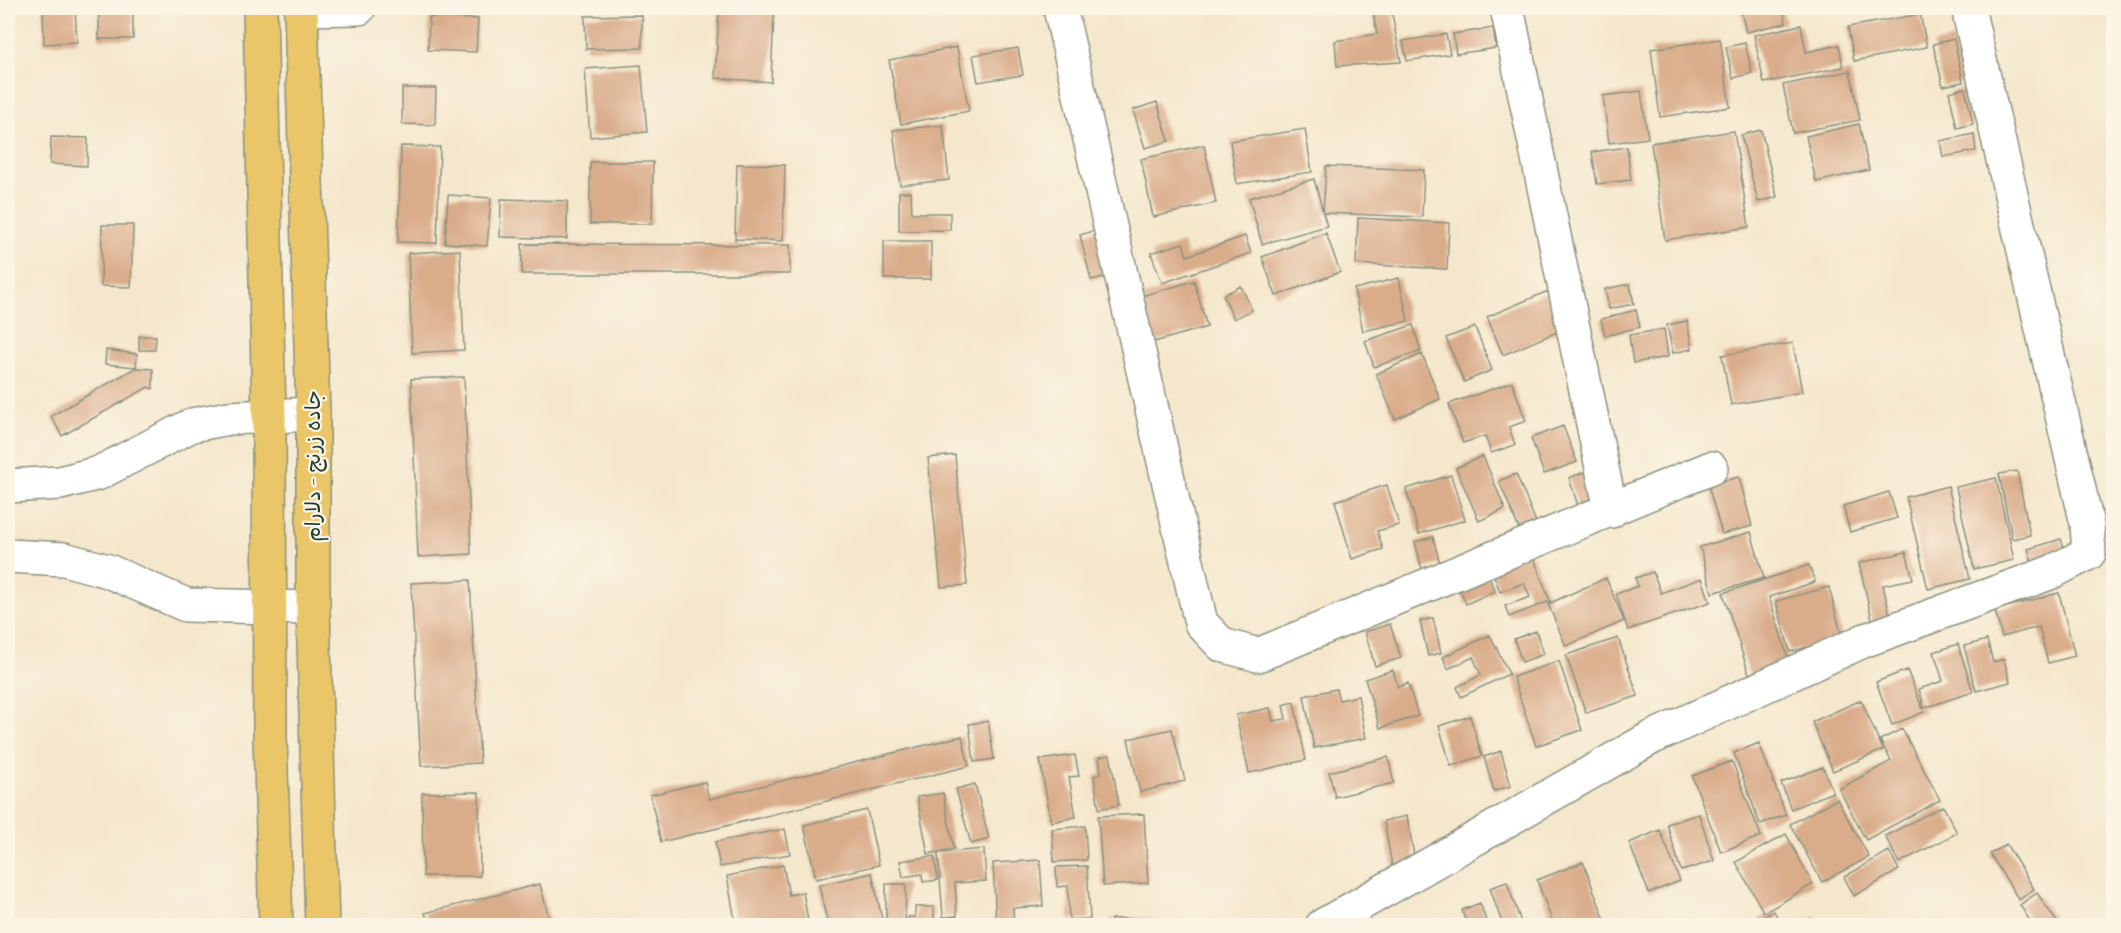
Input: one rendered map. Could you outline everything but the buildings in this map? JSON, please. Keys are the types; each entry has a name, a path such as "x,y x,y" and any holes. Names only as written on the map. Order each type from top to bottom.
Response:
{"highway":[{"name":"جاده زرنج - دلارام","path":"260,8 269,417 269,607 276,926"},
{"name":"جاده زرنج - دلارام","path":"301,8 313,414 313,608 322,926"}],"street":[{"path":"301,8 359,8"},
{"path":"1060,8 1201,623 1222,645 1258,655 1611,511 1710,468"},
{"path":"1507,8 1611,511"},
{"path":"1322,926 1651,738 1863,641 2052,572 2089,553 2087,524 1968,8"},
{"path":"8,486 60,483 99,473 192,425 229,418 313,414"},
{"path":"8,556 64,559 108,571 186,605 313,608"}]}
